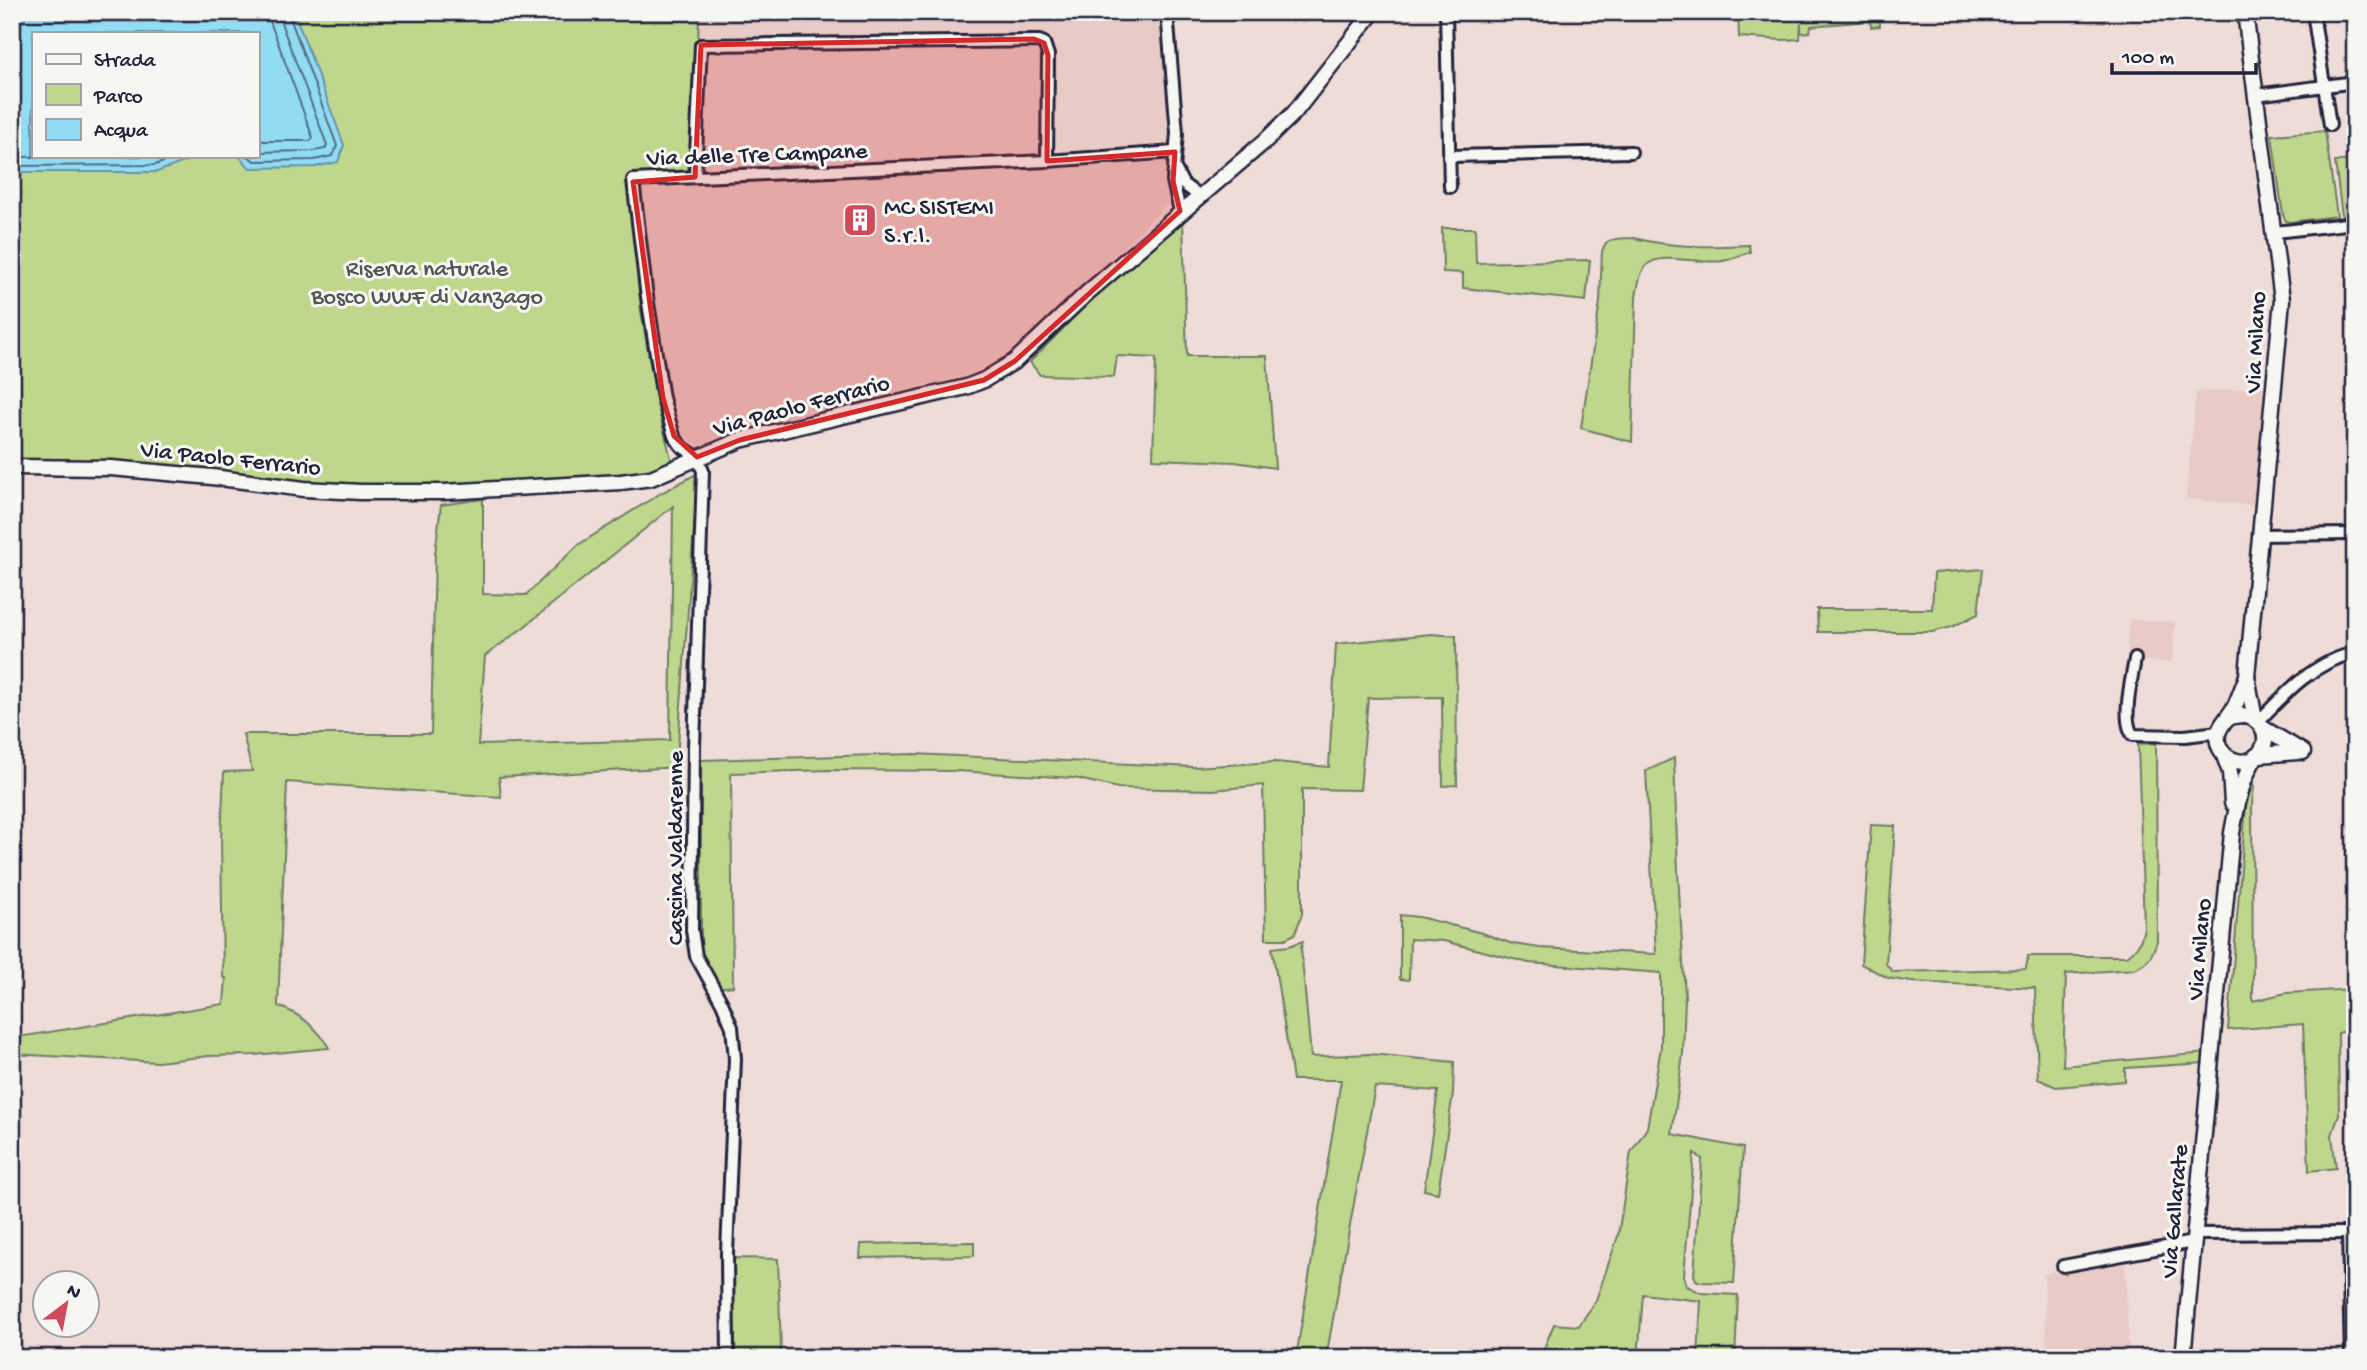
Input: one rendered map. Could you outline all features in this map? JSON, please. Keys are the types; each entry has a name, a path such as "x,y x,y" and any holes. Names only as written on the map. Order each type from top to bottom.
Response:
{"street":[{"path":"1167,12 1177,133 1174,190 1181,211"},
{"name":"Via Paolo Ferrario","path":"12,467 111,468 304,489 444,492 621,482 650,478 740,440 966,387 984,380 1015,361 1087,293 1264,142 1294,113 1373,12"},
{"path":"1447,12 1450,187"},
{"name":"Via Milano","path":"2222,726 2235,705 2247,676 2282,300 2245,12"},
{"path":"2313,12 2330,125"},
{"path":"695,177 701,45 1040,41 1044,43 1048,55 1047,161"},
{"path":"2256,95 2355,82"},
{"name":"Via delle Tre Campane","path":"697,457 681,446 674,436 663,398 634,179 1047,161 1175,152"},
{"path":"1449,156 1631,152"},
{"path":"1175,169 1183,184 1199,196"},
{"path":"2275,232 2355,223"},
{"name":"Cascina Valdarenne","path":"697,457 703,471 694,747 692,930 696,956 732,1027 735,1059 727,1253 728,1358"},
{"path":"2260,535 2355,534"},
{"path":"2258,723 2316,669 2338,657 2355,653"},
{"path":"2135,659 2129,699 2129,726 2133,736 2185,736 2222,726 2241,715 2303,752 2257,755 2244,761 2236,761 2223,754 2217,740 2222,726"},
{"name":"Via Milano","path":"2247,676 2258,723"},
{"path":"2257,755 2264,740 2258,723"},
{"name":"Via Milano","path":"2223,754 2230,772 2232,833"},
{"name":"Via Milano","path":"2210,1069 2232,833 2244,779 2257,755"},
{"name":"Via Gallarate","path":"2183,1358 2210,1069"},
{"path":"2063,1266 2193,1238 2352,1233 2351,1358"}],"highlighted area":[{"path":"1034,39 1044,43 1048,55 1047,161 1175,152 1173,181 1180,211 1015,361 984,380 740,440 697,457 674,436 663,398 633,182 695,177 701,45"}],"shaded area":[{"path":"696,12 1163,12 1171,200 1018,352 972,374 719,437 698,446 675,429 666,400 639,190 634,172"},
{"path":"2272,386 2259,506 2186,499 2196,392"},
{"path":"2129,619 2175,622 2172,662 2127,660"},
{"path":"2125,1257 2129,1356 2047,1357 2044,1274"}],"green space":[{"name":"Riserva naturale Bosco WWF di Vanzago","path":"12,12 699,12 694,176 630,177 641,311 657,404 674,470 651,478 441,491 12,467"},
{"path":"1738,12 1879,12 1880,26 1871,27 1870,21 1811,26 1810,32 1801,33 1801,23 1800,39 1739,37"},
{"path":"2325,131 2337,216 2286,221 2272,135"},
{"path":"2355,159 2355,214 2342,216 2335,162"},
{"path":"1183,219 1187,356 1267,356 1275,468 1235,462 1153,459 1156,358 1117,356 1114,377 1040,375 1030,362 1103,288"},
{"path":"1442,228 1475,228 1476,263 1590,260 1586,301 1463,288 1463,273 1443,272"},
{"path":"1634,238 1677,245 1749,245 1750,252 1715,262 1662,259 1653,261 1644,268 1636,297 1632,442 1581,428 1600,302 1602,251 1611,241"},
{"path":"698,473 678,745 680,767 499,777 501,797 287,782 278,1006 308,1022 329,1048 158,1062 12,1054 12,1038 224,1004 226,978 223,977 221,839 224,772 252,771 243,734 431,734 435,554 441,505 483,499 483,594 526,595 578,545","holes":["673,506 670,740 478,745 485,656"]},
{"path":"1983,569 1978,614 1952,627 1932,632 1818,632 1817,609 1932,609 1934,573"},
{"path":"1431,634 1456,636 1457,785 1443,786 1442,697 1368,698 1360,790 1302,789 1302,914 1295,934 1285,939 1266,939 1263,785 1213,790 1118,788 1074,778 957,771 830,770 731,773 733,986 717,988 701,954 701,760 914,754 1194,767 1275,762 1329,767 1336,644"},
{"path":"2156,743 2157,941 2149,958 2134,969 2066,974 2063,1066 2206,1053 2205,1063 2125,1068 2125,1081 2056,1087 2038,1079 2035,988 1911,982 1888,978 1861,964 1871,825 1895,826 1886,964 1893,972 2026,969 2028,956 2127,956 2139,943 2144,927 2138,744"},
{"path":"1674,758 1685,997 1683,1054 1672,1134 1743,1148 1734,1283 1700,1282 1694,1275 1702,1159 1694,1153 1684,1276 1687,1286 1701,1293 1738,1295 1735,1358 1698,1358 1701,1301 1643,1294 1638,1358 1540,1358 1554,1324 1579,1326 1596,1300 1618,1236 1631,1152 1647,1128 1661,1047 1661,973 1529,963 1444,941 1410,939 1409,980 1400,979 1400,915 1419,917 1482,933 1513,944 1540,948 1656,954 1646,771"},
{"path":"2252,785 2253,1001 2286,993 2355,989 2355,1029 2338,1033 2339,1115 2332,1135 2336,1168 2309,1171 2303,1024 2228,1030 2246,806"},
{"path":"1303,941 1301,948 1311,1057 1369,1054 1454,1062 1453,1093 1438,1193 1424,1190 1438,1091 1375,1087 1326,1358 1296,1358 1341,1080 1293,1080 1272,948"},
{"path":"974,1242 974,1256 860,1258 861,1244"},
{"path":"733,1258 778,1259 781,1353 735,1355"}],"water":[{"path":"12,12 294,12 344,145 338,162 315,167 250,168 241,158 259,158 259,32 32,32 32,158 189,158 157,172 12,172"}],"place":[{"name":"MC SISTEMI S.r.l.","path":"860,220"}]}
